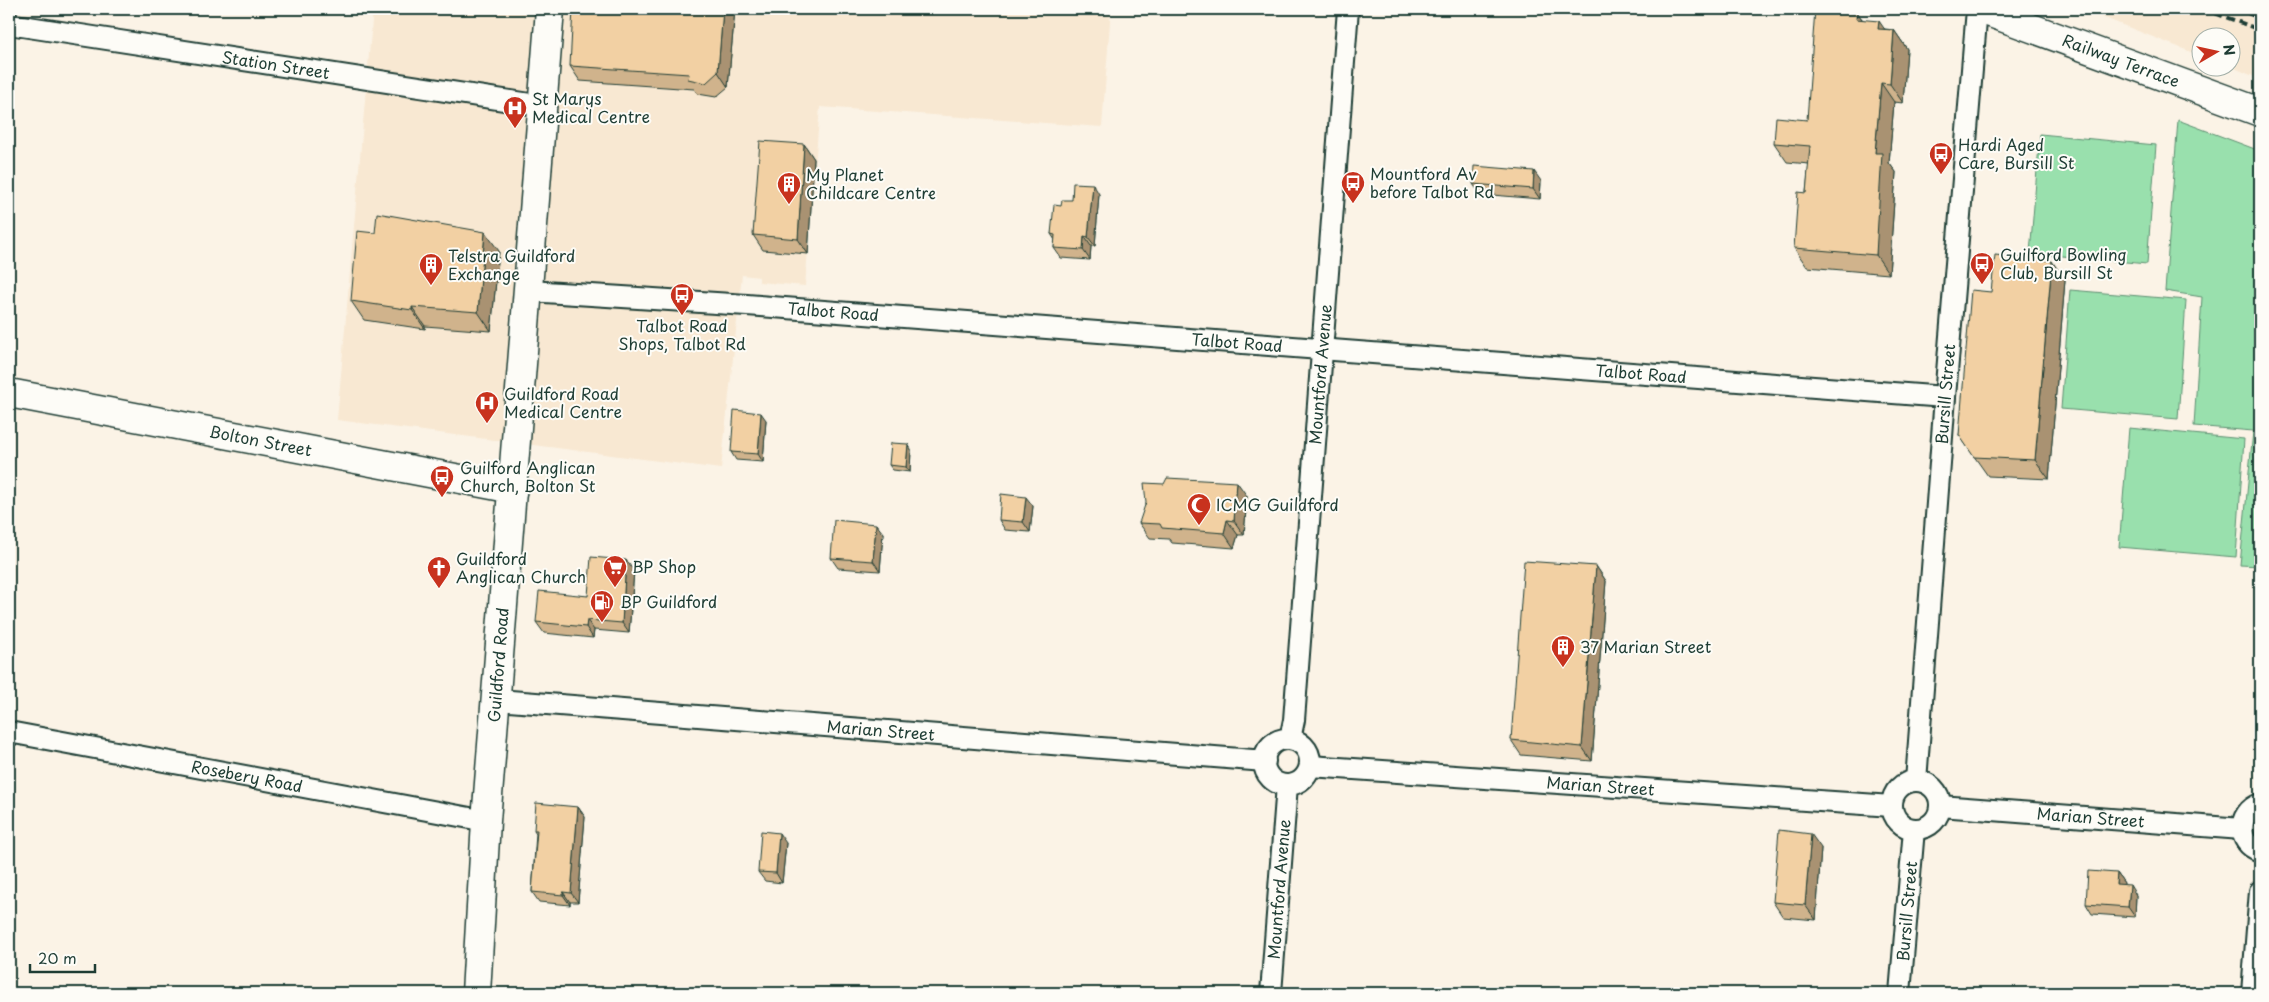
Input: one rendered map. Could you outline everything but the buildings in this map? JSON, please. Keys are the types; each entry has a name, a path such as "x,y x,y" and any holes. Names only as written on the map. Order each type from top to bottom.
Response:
{"street":[{"name":"Guildford Road","path":"476,993 486,821 550,9"},
{"name":"Mountford Avenue","path":"1290,739 1294,720 1348,9"},
{"name":"Railway Terrace","path":"1979,9 2260,112"},
{"name":"Bursill Street","path":"1916,781 1945,396 1979,9"},
{"name":"Station Street","path":"9,24 543,106"},
{"name":"Talbot Road","path":"529,291 747,305 1945,396"},
{"name":"Bolton Street","path":"9,393 513,489"},
{"name":"Marian Street","path":"497,700 1265,760"},
{"name":"Rosebery Road","path":"9,732 486,821"},
{"path":"1290,739 1297,741 1308,751 1310,766 1300,782 1287,785 1280,784 1268,775 1265,760 1266,753 1276,742 1290,739"},
{"name":"Marian Street","path":"1310,766 1892,806"},
{"path":"1916,781 1931,785 1939,798 1940,806 1939,812 1932,823 1920,829 1914,829 1901,824 1893,812 1892,806 1897,791 1909,782 1916,781"},
{"name":"Mountford Avenue","path":"1271,993 1287,785"},
{"path":"2260,804 2246,814 2242,829 2246,842 2260,851"},
{"name":"Marian Street","path":"1940,806 2242,829"},
{"name":"Bursill Street","path":"1900,993 1914,829"},
{"path":"2252,993 2260,891"}],"shaded area":[{"path":"373,9 1111,9 1102,127 820,107 805,286 759,282 759,277 742,275 721,469 337,420"},
{"path":"2082,9 2260,9 2260,79 2242,71 2242,28 2192,28 2192,52"}],"green space":[{"path":"2178,120 2260,151 2260,566 2240,565 2253,431 2194,426 2202,297 2165,291"},
{"path":"2040,134 2156,145 2147,264 2030,253"},
{"path":"2070,290 2186,300 2178,419 2061,409"},
{"path":"2129,428 2244,439 2236,557 2119,547"}],"railway":[{"path":"2204,9 2260,30"},
{"path":"2237,9 2260,18"}],"place":[{"name":"St Marys Medical Centre","path":"515,129"},
{"name":"Hardi Aged Care, Bursill St","path":"1941,175"},
{"name":"Mountford Av before Talbot Rd","path":"1353,204"},
{"name":"My Planet Childcare Centre","path":"789,205"},
{"name":"Guilford Bowling Club, Bursill St","path":"1982,285"},
{"name":"Telstra Guildford Exchange","path":"431,286"},
{"name":"Talbot Road Shops, Talbot Rd","path":"682,316"},
{"name":"Guildford Road Medical Centre","path":"487,424"},
{"name":"Guilford Anglican Church, Bolton St","path":"442,498"},
{"name":"ICMG Guildford","path":"1199,526"},
{"name":"BP Shop","path":"615,588"},
{"name":"Guildford Anglican Church","path":"439,589"},
{"name":"BP Guildford","path":"602,623"},
{"name":"37 Marian Street","path":"1563,668"}]}
